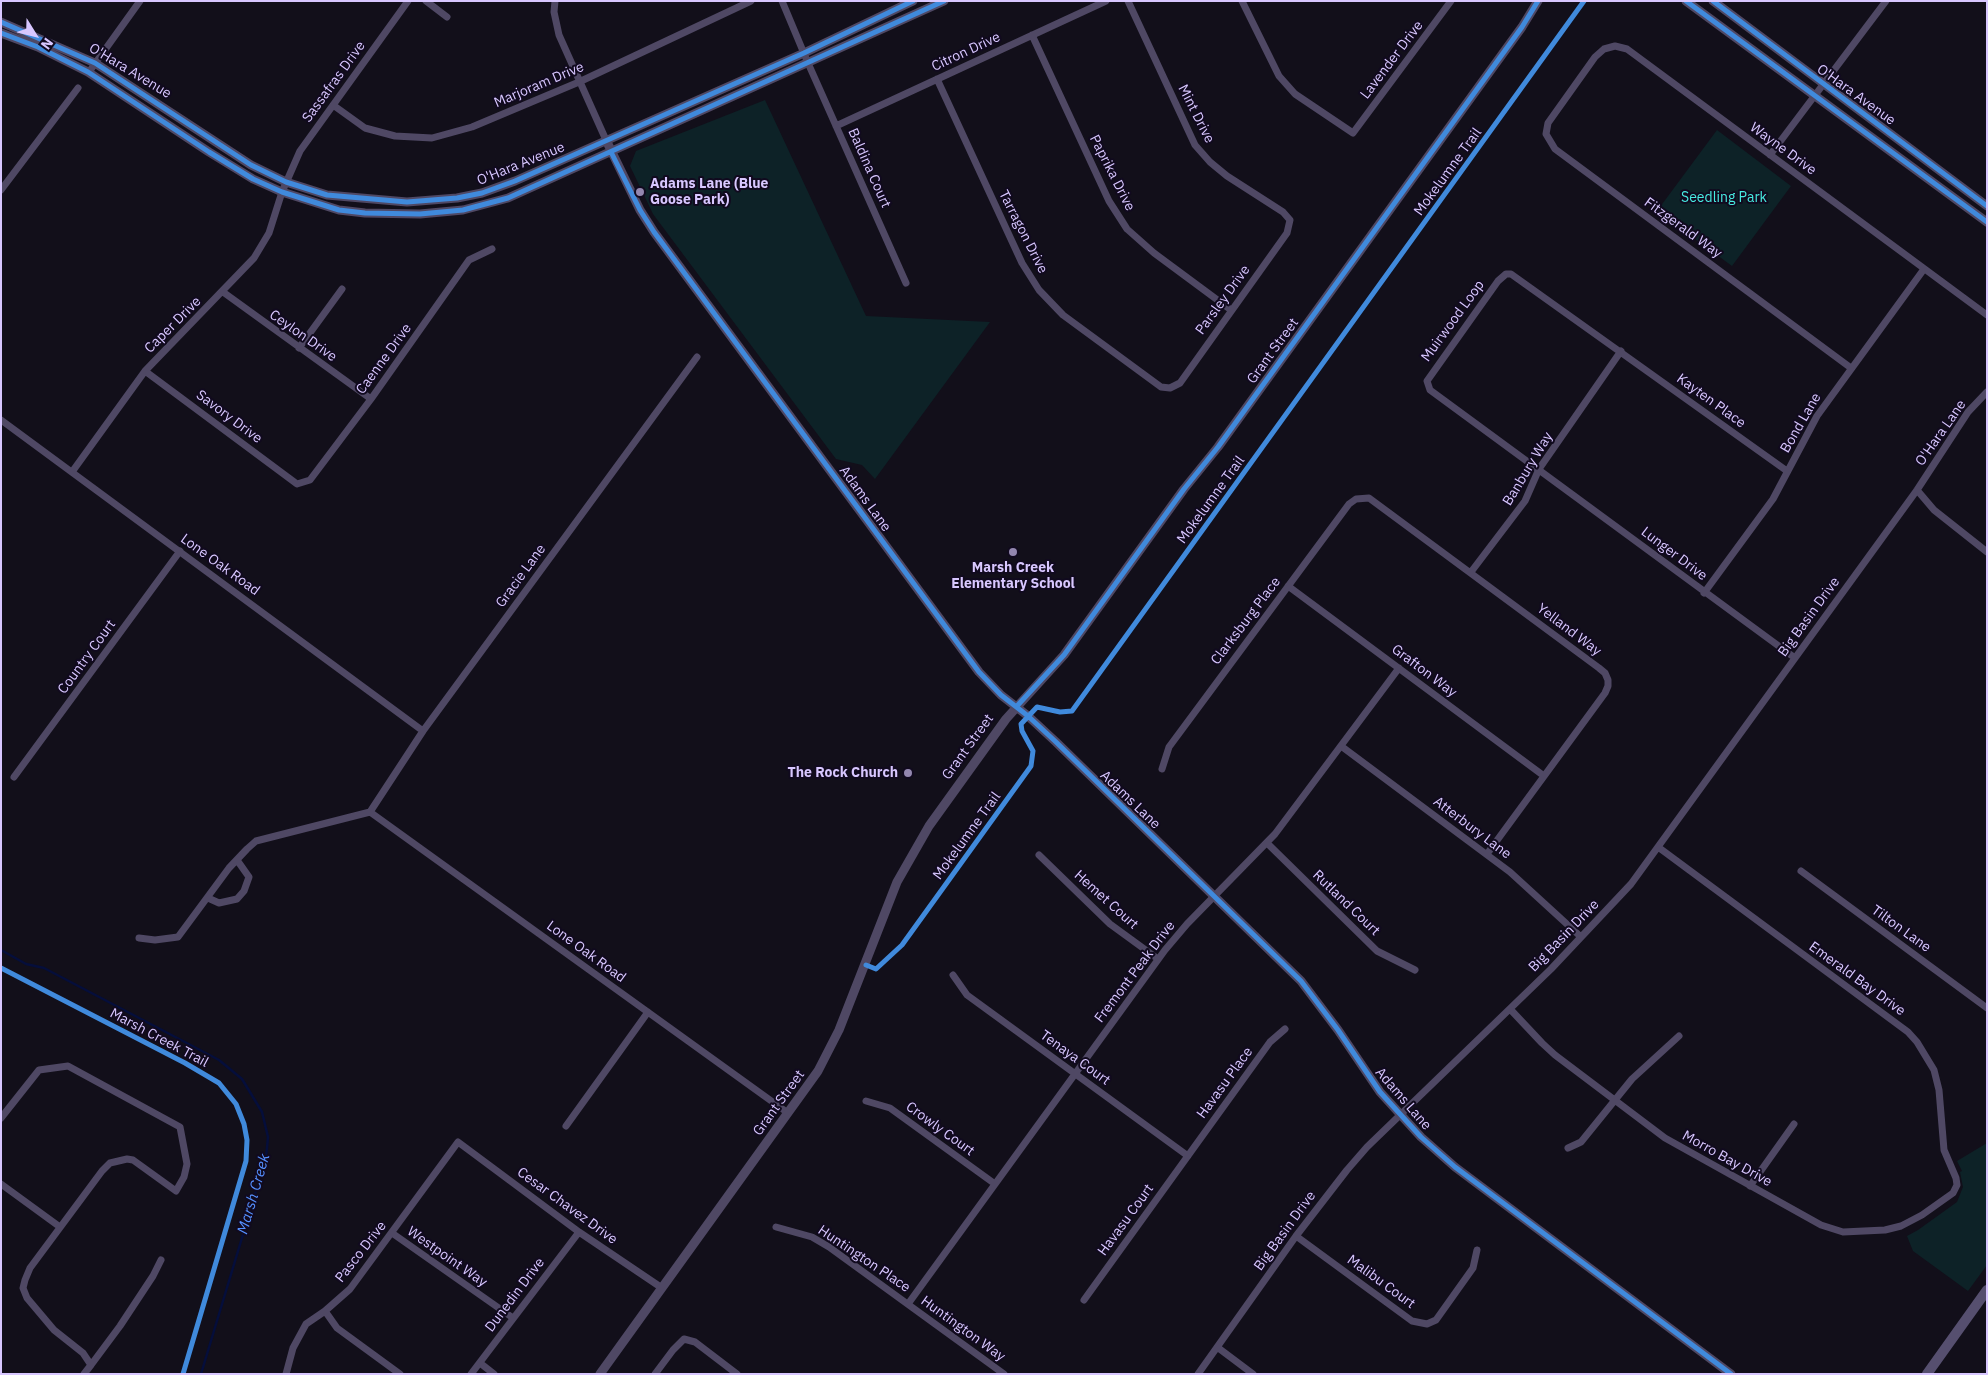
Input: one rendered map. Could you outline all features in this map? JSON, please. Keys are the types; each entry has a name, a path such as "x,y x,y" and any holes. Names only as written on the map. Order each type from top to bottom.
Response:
{"main road":[{"path":"1927,1374 1987,1290"}],"street":[{"path":"89,72 140,1"},
{"name":"Sassafras Drive","path":"282,192 300,151 408,1"},
{"path":"426,1 447,17"},
{"path":"555,1 554,12 560,34 579,82 611,152"},
{"name":"Marjoram Drive","path":"333,105 366,128 395,136 432,138 472,127 579,82 751,1"},
{"path":"782,1 808,63"},
{"name":"O'Hara Avenue","path":"1,22 95,63 251,165 286,182 327,196 390,202 457,198 482,193 515,181 804,53 913,1"},
{"name":"O'Hara Avenue","path":"1,33 38,47 89,72 253,179 282,192 339,210 365,213 420,214 463,210 508,198 944,1"},
{"name":"Citron Drive","path":"836,126 1106,1"},
{"name":"Mint Drive","path":"1128,1 1195,145 1210,162 1227,176 1283,212 1290,220 1287,232"},
{"name":"Lavender Drive","path":"1242,1 1279,76 1295,94 1353,133 1451,1"},
{"name":"Grant Street","path":"600,1374 818,1071 839,1030 897,882 928,826 1016,706 1064,655 1178,496 1241,414 1522,27 1538,1"},
{"name":"O'Hara Avenue","path":"1686,1 1987,222"},
{"name":"O'Hara Avenue","path":"1713,1 1987,206"},
{"path":"1770,155 1886,1"},
{"name":"Paprika Drive","path":"1032,35 1109,201 1127,229 1154,253 1231,310"},
{"name":"Wayne Drive","path":"1571,91 1595,57 1604,49 1615,46 1627,49 1987,315"},
{"name":"Baldina Court","path":"808,63 906,284"},
{"name":"Tarragon Drive","path":"937,80 1022,263 1039,290 1063,315 1160,387 1170,388 1180,383"},
{"path":"1,190 78,88"},
{"name":"Fitzgerald Way","path":"1571,91 1548,123 1546,134 1555,149 1851,368"},
{"name":"Adams Lane","path":"611,152 640,210 654,232 979,672 1001,695 1056,742 1301,982 1338,1030 1366,1074 1400,1116 1420,1137 1455,1167 1537,1230 1731,1374"},
{"name":"Caper Drive","path":"72,472 145,371 254,258 268,233 282,192"},
{"name":"Parsley Drive","path":"1180,383 1287,232"},
{"name":"Caenne Drive","path":"297,484 310,480 371,399 470,260 492,249"},
{"name":"Bond Lane","path":"1704,593 1773,499 1817,416 1924,269"},
{"name":"Muirwood Loop","path":"1539,469 1430,390 1428,377 1498,280 1506,274 1511,274 1621,351"},
{"path":"298,348 342,289"},
{"name":"Ceylon Drive","path":"222,292 371,399"},
{"name":"Banbury Way","path":"1471,572 1524,501 1539,469 1621,351"},
{"name":"Kayten Place","path":"1621,351 1787,471"},
{"name":"Gracie Lane","path":"370,812 423,731 697,357"},
{"name":"Savory Drive","path":"145,371 297,484"},
{"name":"O'Hara Lane","path":"1917,490 1968,412 1987,392"},
{"name":"Lone Oak Road","path":"1,420 423,731"},
{"name":"Lunger Drive","path":"1539,469 1704,593 1795,658"},
{"path":"1917,490 1934,510 1987,552"},
{"name":"Big Basin Drive","path":"1198,1374 1296,1236 1367,1147 1551,969 1631,884 1917,490"},
{"name":"Yelland Way","path":"1362,498 1374,501 1471,572 1599,668 1605,673 1608,680 1605,693 1487,854"},
{"name":"Clarksburg Place","path":"1162,769 1169,747 1349,504 1356,499 1362,498"},
{"name":"Country Court","path":"14,777 180,551"},
{"name":"Grafton Way","path":"1288,586 1544,776"},
{"name":"Fremont Peak Drive","path":"908,1304 1158,959 1187,924 1267,843 1399,668"},
{"name":"Atterbury Lane","path":"1341,746 1525,884 1582,937"},
{"path":"139,938 154,940 178,937 236,860 256,841 370,812"},
{"name":"Lone Oak Road","path":"370,812 788,1113"},
{"name":"Rutland Court","path":"1267,843 1377,951 1414,970"},
{"name":"Emerald Bay Drive","path":"1658,847 1908,1032 1917,1042 1928,1057 1936,1076 1944,1150 1957,1185"},
{"name":"Hemet Court","path":"1040,856 1110,924 1158,959"},
{"path":"208,898 219,903 237,899 244,891 248,877 236,860"},
{"name":"Tilton Lane","path":"1801,871 1987,1008"},
{"name":"Tenaya Court","path":"953,975 968,996 1188,1156"},
{"name":"Morro Bay Drive","path":"1510,1009 1555,1055 1665,1138 1821,1225 1843,1232 1868,1232 1901,1226 1953,1193 1957,1185"},
{"path":"566,1126 648,1012"},
{"name":"Havasu Place","path":"1188,1156 1270,1042 1285,1029"},
{"path":"1568,1148 1581,1142 1632,1079 1679,1036"},
{"path":"1,1118 39,1070 68,1066 180,1127 187,1164 184,1177 176,1191 133,1160 127,1159 110,1163 30,1268 23,1288 27,1298 54,1330 83,1353 91,1365"},
{"name":"Crowly Court","path":"866,1101 890,1108 996,1184"},
{"path":"1750,1186 1794,1124"},
{"name":"Cesar Chavez Drive","path":"458,1142 579,1232 662,1288"},
{"name":"Pasco Drive","path":"286,1374 293,1348 306,1324 325,1311 350,1289 458,1142"},
{"name":"Havasu Court","path":"1084,1300 1188,1156"},
{"path":"1,1184 60,1227"},
{"name":"Huntington Place","path":"776,1227 812,1237 829,1247 908,1304"},
{"name":"Dunedin Drive","path":"471,1374 579,1232"},
{"name":"Westpoint Way","path":"392,1233 513,1318"},
{"name":"Malibu Court","path":"1296,1236 1412,1321 1427,1324 1436,1320 1473,1268 1477,1250"},
{"path":"84,1374 120,1326 153,1276 161,1260"},
{"name":"Huntington Way","path":"908,1304 1004,1374"},
{"path":"325,1311 336,1328 400,1374"},
{"path":"655,1374 684,1339 695,1342 737,1374"},
{"path":"1217,1347 1253,1374"},
{"path":"480,1363 494,1374"}],"green space":[{"path":"765,100 866,316 990,322 875,479 862,465 836,459 653,214 630,166 636,151"},
{"name":"Seedling Park","path":"1717,130 1791,186 1732,266 1657,211"},
{"path":"1987,1143 1987,1265 1968,1291 1913,1251 1907,1236 1957,1202 1963,1187 1960,1172 1962,1171 1957,1161"}],"waterway":[{"name":"Marsh Creek","path":"1,950 26,964 44,968 219,1060 242,1079 262,1112 268,1137 266,1158 201,1374"}],"cycle path":[{"path":"1,22 95,63 251,165 286,182 327,195 407,202 457,198 482,193 515,181 804,53 913,1"},
{"path":"1,33 38,47 88,72 209,152 253,179 282,192 339,210 365,213 420,214 463,210 508,198 944,1"},
{"path":"1017,706 1064,655 1184,489 1218,447 1522,27 1538,1"},
{"name":"Mokelumne Trail","path":"866,965 876,969 902,945 1031,766 1033,751 1022,731 1021,724 1037,707 1060,712 1072,711 1584,1"},
{"path":"1686,1 1987,222"},
{"path":"1713,1 1987,206"},
{"path":"611,152 640,210 654,232 979,672 1001,695 1028,716 1056,742 1301,981 1338,1030 1380,1092 1421,1137 1455,1167 1731,1374"},
{"name":"Marsh Creek Trail","path":"1,968 185,1063 219,1083 236,1104 244,1124 247,1140 246,1161 183,1374"}],"place":[{"name":"Adams Lane (Blue Goose Park)","path":"640,192"},
{"name":"Marsh Creek Elementary School","path":"1013,552"},
{"name":"The Rock Church","path":"908,773"}]}
